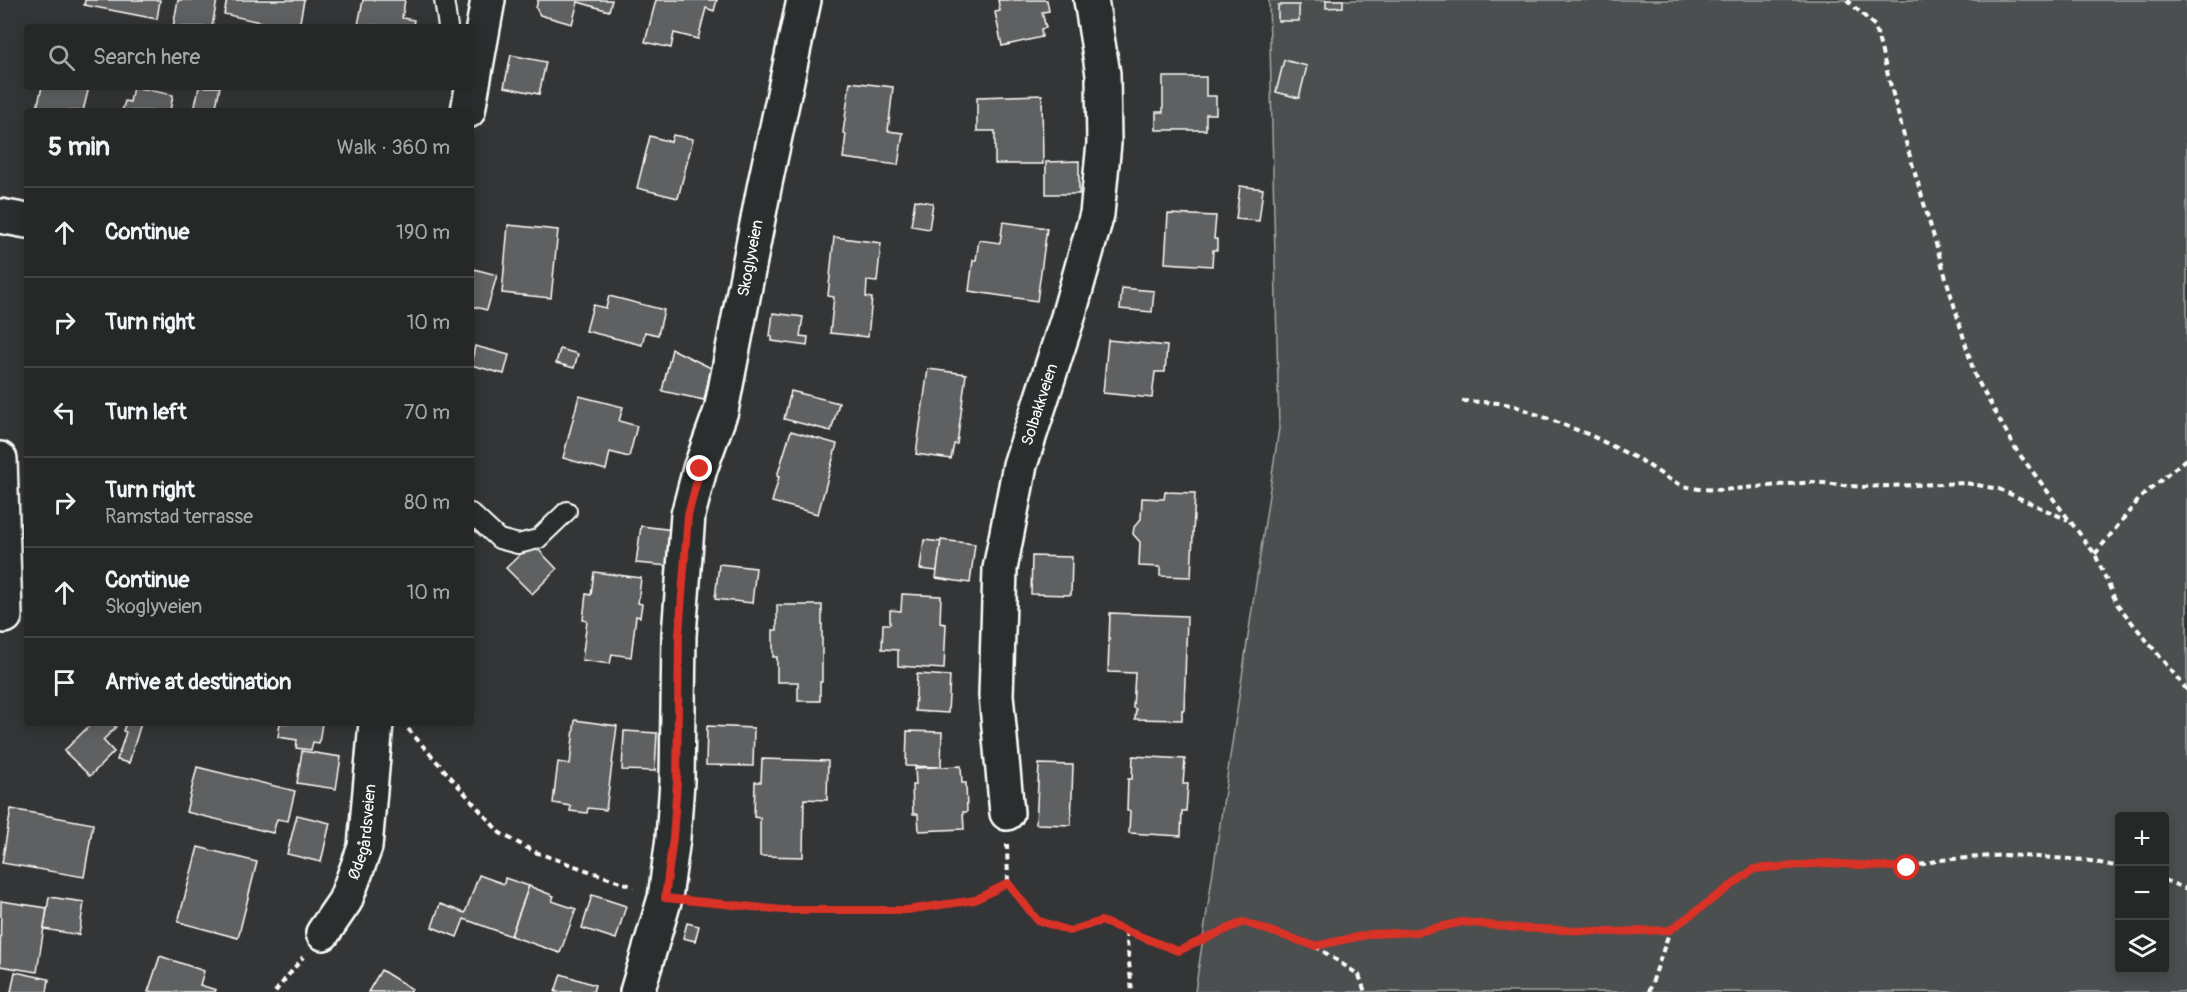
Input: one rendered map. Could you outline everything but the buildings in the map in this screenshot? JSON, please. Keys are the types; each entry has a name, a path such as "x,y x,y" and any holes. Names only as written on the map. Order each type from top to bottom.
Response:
{"street":[{"path":"474,60 488,0"},
{"name":"Skoglyveien","path":"637,992 665,898 673,838 677,782 679,635 688,515 700,469 721,411 764,188 804,0"},
{"name":"Solbakkveien","path":"1007,813 996,695 1000,569 1020,465 1068,317 1097,214 1104,143 1103,74 1091,0"},
{"path":"0,216 24,220"},
{"path":"0,459 5,616"},
{"name":"Ødegårdsveien","path":"322,933 345,901 365,847 376,726"}],"lane":[{"path":"444,0 448,24"},
{"path":"474,516 499,539 518,543 538,539 567,511"}],"path":[{"path":"1847,0 1875,26 1904,136 1975,376 2017,451 2095,554 2117,604 2187,690"},
{"path":"1462,401 1515,406 1590,435 1642,461 1667,478 1691,487 1722,490 1813,482 1862,487 1966,483 2000,489 2070,521"},
{"path":"2095,554 2140,498 2187,458"},
{"path":"403,726 410,730 500,833 535,852 665,898 782,910 907,910 975,900 1008,883 1037,920 1069,931 1101,921 1178,951 1243,922 1315,946 1359,975 1365,992"},
{"path":"1315,946 1371,934 1418,932 1462,922 1517,928 1610,932 1670,930 1754,869 1826,863 1907,868 1940,860 2006,855 2085,860 2115,866"},
{"path":"2169,882 2187,889"},
{"path":"1649,992 1670,930"},
{"path":"1126,931 1132,992"},
{"path":"275,992 322,933"}],"shaded area":[{"path":"1269,0 2187,0 2187,992 1195,992 1279,428"}],"route":[{"path":"700,469 688,515 679,635 677,782 665,898 782,910 907,910 975,900 1008,883 1037,920 1069,931 1101,921 1178,951 1243,922 1315,946 1371,934 1418,932 1462,922 1517,928 1610,932 1670,930 1754,869 1826,863 1907,868"}]}
